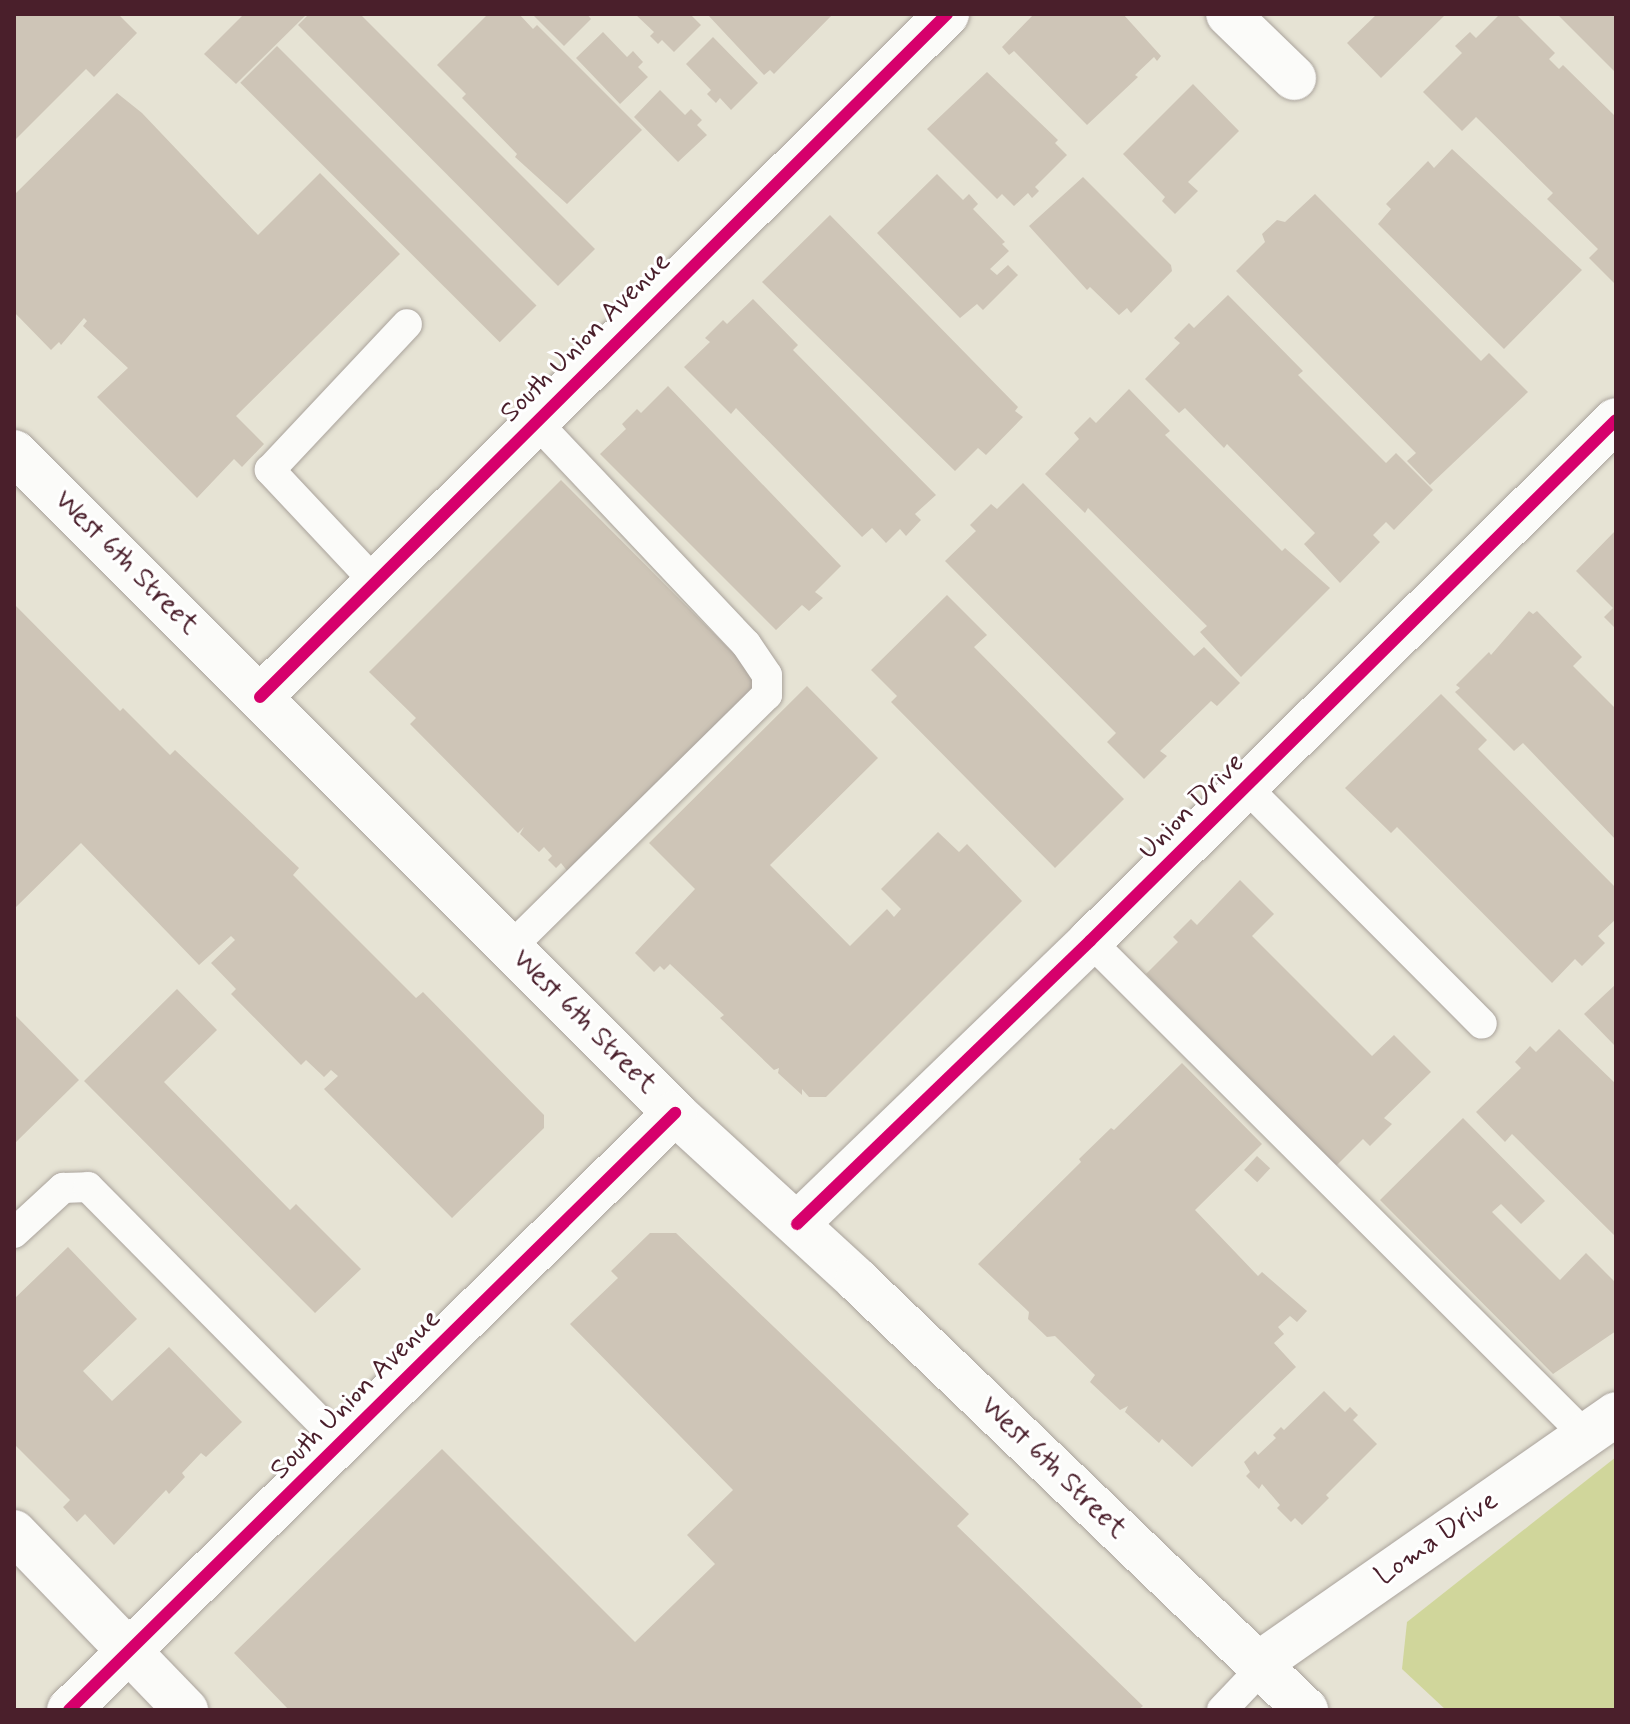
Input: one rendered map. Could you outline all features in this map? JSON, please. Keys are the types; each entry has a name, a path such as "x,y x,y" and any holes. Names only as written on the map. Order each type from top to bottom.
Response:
{"street":[{"name":"South Union Avenue","path":"260,697 947,14"},
{"path":"1228,14 1294,78"},
{"name":"Union Drive","path":"797,1224 1090,941 1616,420"},
{"name":"West 6th Street","path":"14,452 675,1113 797,1224 1306,1710"},
{"name":"South Union Avenue","path":"69,1710 675,1113"},
{"name":"Loma Drive","path":"1260,1666 1600,1424"},
{"path":"14,1532 186,1710"}],"lane":[{"path":"375,582 270,470 407,324"},
{"path":"510,948 767,695 767,675 746,644 536,422"},
{"path":"1246,787 1482,1024"},
{"path":"1090,941 1600,1424"},
{"path":"14,1233 63,1188 88,1187 341,1443"},
{"path":"1222,1710 1260,1666"}],"green space":[{"path":"1616,1457 1616,1710 1446,1710 1402,1669 1407,1622"}],"building":[{"path":"14,14 118,14 137,33 94,77 86,69 14,141"},
{"path":"244,14 307,14 236,84 204,54"},
{"path":"309,14 360,14 595,249 558,286 298,25"},
{"path":"488,14 519,14 533,29 537,25 642,130 567,204 515,157 517,154 462,98 466,94 437,65"},
{"path":"532,14 587,14 591,19 564,46"},
{"path":"635,14 690,14 701,25 674,52 662,40 658,44 650,36 654,32"},
{"path":"707,14 833,14 774,74 770,70 764,75"},
{"path":"1034,14 1123,14 1161,56 1157,61 1154,57 1135,75 1138,77 1087,125 1014,51 1009,55 1002,47"},
{"path":"1377,14 1446,14 1381,78 1347,43"},
{"path":"1500,14 1516,14 1555,53 1549,59 1559,69 1563,65 1616,117 1616,285 1589,258 1598,249 1547,199 1553,193 1476,117 1462,131 1423,92 1462,53 1455,46 1470,32 1476,38"},
{"path":"1557,14 1616,14 1616,73"},
{"path":"603,32 627,57 633,51 643,62 638,67 648,77 620,104 576,58"},
{"path":"713,37 758,83 731,110 720,98 716,103 707,94 711,90 686,64"},
{"path":"277,46 537,306 500,342 240,83"},
{"path":"987,72 1058,140 1055,143 1067,155 1035,187 1039,191 1032,198 1028,193 1014,206 1002,194 997,199 927,129"},
{"path":"1193,84 1239,131 1188,182 1198,191 1175,214 1162,201 1165,197 1123,154"},
{"path":"660,90 685,115 691,109 702,120 697,125 707,135 678,162 634,117"},
{"path":"117,93 142,113 258,235 320,173 400,254 236,416 264,444 242,467 234,459 197,498 97,397 128,368 83,326 87,321 84,318 61,345 59,342 51,350 14,312 14,195"},
{"path":"1452,149 1582,270 1504,349 1378,224 1391,209 1386,204 1428,161 1434,168"},
{"path":"937,174 963,200 969,194 978,204 973,209 1005,242 1002,244 1009,251 990,269 997,275 1008,265 1018,275 983,310 977,304 960,318 877,233"},
{"path":"1083,177 1171,265 1172,271 1131,313 1127,308 1119,315 1090,287 1087,290 1029,226"},
{"path":"1315,194 1481,361 1489,353 1528,392 1430,485 1407,461 1416,453 1236,271 1265,242 1262,234 1277,220 1285,222"},
{"path":"830,215 1018,407 1015,411 1023,417 986,455 978,448 955,471 762,282"},
{"path":"1228,295 1303,371 1298,375 1386,463 1396,453 1433,490 1394,530 1386,522 1373,535 1380,542 1340,583 1304,544 1315,533 1227,444 1224,448 1185,408 1179,413 1145,379 1180,343 1174,338 1189,323 1194,328"},
{"path":"753,299 798,345 793,350 936,495 915,514 921,520 906,536 900,529 886,543 872,528 862,537 736,408 731,414 684,367 710,342 705,338 723,320 727,324"},
{"path":"668,386 841,566 815,592 823,598 809,611 802,605 776,630 600,454 626,429 622,424 637,409 641,413"},
{"path":"1129,389 1170,431 1165,435 1282,551 1285,548 1330,588 1241,677 1200,632 1207,626 1088,508 1085,513 1045,474 1079,439 1074,433 1090,417 1096,423"},
{"path":"561,480 761,681 568,872 561,863 556,868 548,860 552,856 544,847 539,852 520,834 524,827 518,833 410,724 416,718 369,672"},
{"path":"1023,483 1194,656 1204,647 1240,683 1217,706 1211,701 1160,751 1167,756 1144,779 1107,742 1116,733 945,561 976,531 970,525 991,504 997,509"},
{"path":"1616,530 1616,629 1604,617 1613,608 1576,571"},
{"path":"947,595 987,635 974,647 1124,799 1055,868 891,702 897,696 871,670"},
{"path":"14,604 120,711 123,708 170,755 175,750 299,868 293,875 416,998 423,992 544,1115 544,1128 452,1218 324,1089 338,1076 331,1070 324,1077 306,1060 301,1065 231,994 236,989 211,963 235,940 231,936 199,965 81,843 14,909"},
{"path":"1529,611 1533,614 1537,611 1582,657 1573,666 1616,709 1616,840 1523,743 1514,751 1455,692 1460,688 1456,685 1489,652 1491,655"},
{"path":"807,686 878,758 770,865 850,946 887,909 894,917 901,909 881,889 938,832 959,852 967,844 1022,901 826,1097 809,1097 802,1089 802,1095 778,1073 779,1068 774,1070 720,1018 724,1015 670,964 664,970 660,966 654,972 635,953 695,889 649,843"},
{"path":"1441,694 1487,740 1478,749 1616,888 1616,919 1598,936 1605,943 1582,966 1575,959 1552,983 1397,827 1391,833 1345,788"},
{"path":"1240,880 1274,914 1252,936 1372,1056 1394,1035 1431,1072 1384,1118 1392,1124 1370,1146 1363,1139 1336,1166 1146,974 1178,942 1173,937 1191,919 1197,925"},
{"path":"1616,984 1616,1047 1584,1014"},
{"path":"177,989 217,1030 164,1082 290,1210 296,1204 361,1269 315,1313 84,1081"},
{"path":"14,1014 79,1080 14,1144"},
{"path":"1559,1029 1616,1084 1616,1237 1512,1134 1505,1142 1476,1112 1521,1068 1515,1062 1530,1046 1536,1052"},
{"path":"1182,1063 1262,1144 1195,1210 1258,1276 1262,1272 1307,1311 1297,1322 1290,1316 1278,1327 1284,1334 1274,1343 1296,1367 1192,1467 1162,1439 1159,1443 1125,1412 1128,1406 1120,1410 1090,1382 1095,1375 1055,1336 1047,1337 1028,1319 1029,1312 978,1264 1081,1162 1079,1159 1111,1128 1114,1130"},
{"path":"1463,1118 1545,1201 1521,1224 1501,1204 1492,1212 1560,1280 1586,1253 1616,1283 1616,1331 1553,1374 1380,1200"},
{"path":"1257,1156 1270,1168 1257,1182 1244,1170"},
{"path":"650,1233 676,1233 969,1514 957,1526 1143,1706 1138,1710 289,1710 234,1653 442,1449 635,1642 715,1564 687,1535 733,1490 570,1324 618,1278 611,1271"},
{"path":"68,1247 137,1319 83,1371 112,1401 169,1347 242,1422 206,1457 201,1453 182,1473 185,1477 169,1494 166,1490 114,1545 85,1514 77,1522 63,1507 70,1500 14,1444 14,1299"},
{"path":"1324,1391 1345,1412 1350,1407 1358,1415 1353,1420 1377,1444 1326,1495 1329,1498 1302,1525 1295,1518 1291,1522 1277,1508 1280,1505 1262,1484 1259,1489 1246,1476 1250,1472 1244,1462 1255,1451 1258,1455 1276,1438 1273,1435 1281,1427 1284,1430"}],"cycle path":[{"path":"260,697 947,14"},
{"path":"797,1224 1090,941 1616,420"},
{"path":"69,1710 675,1113"}]}
